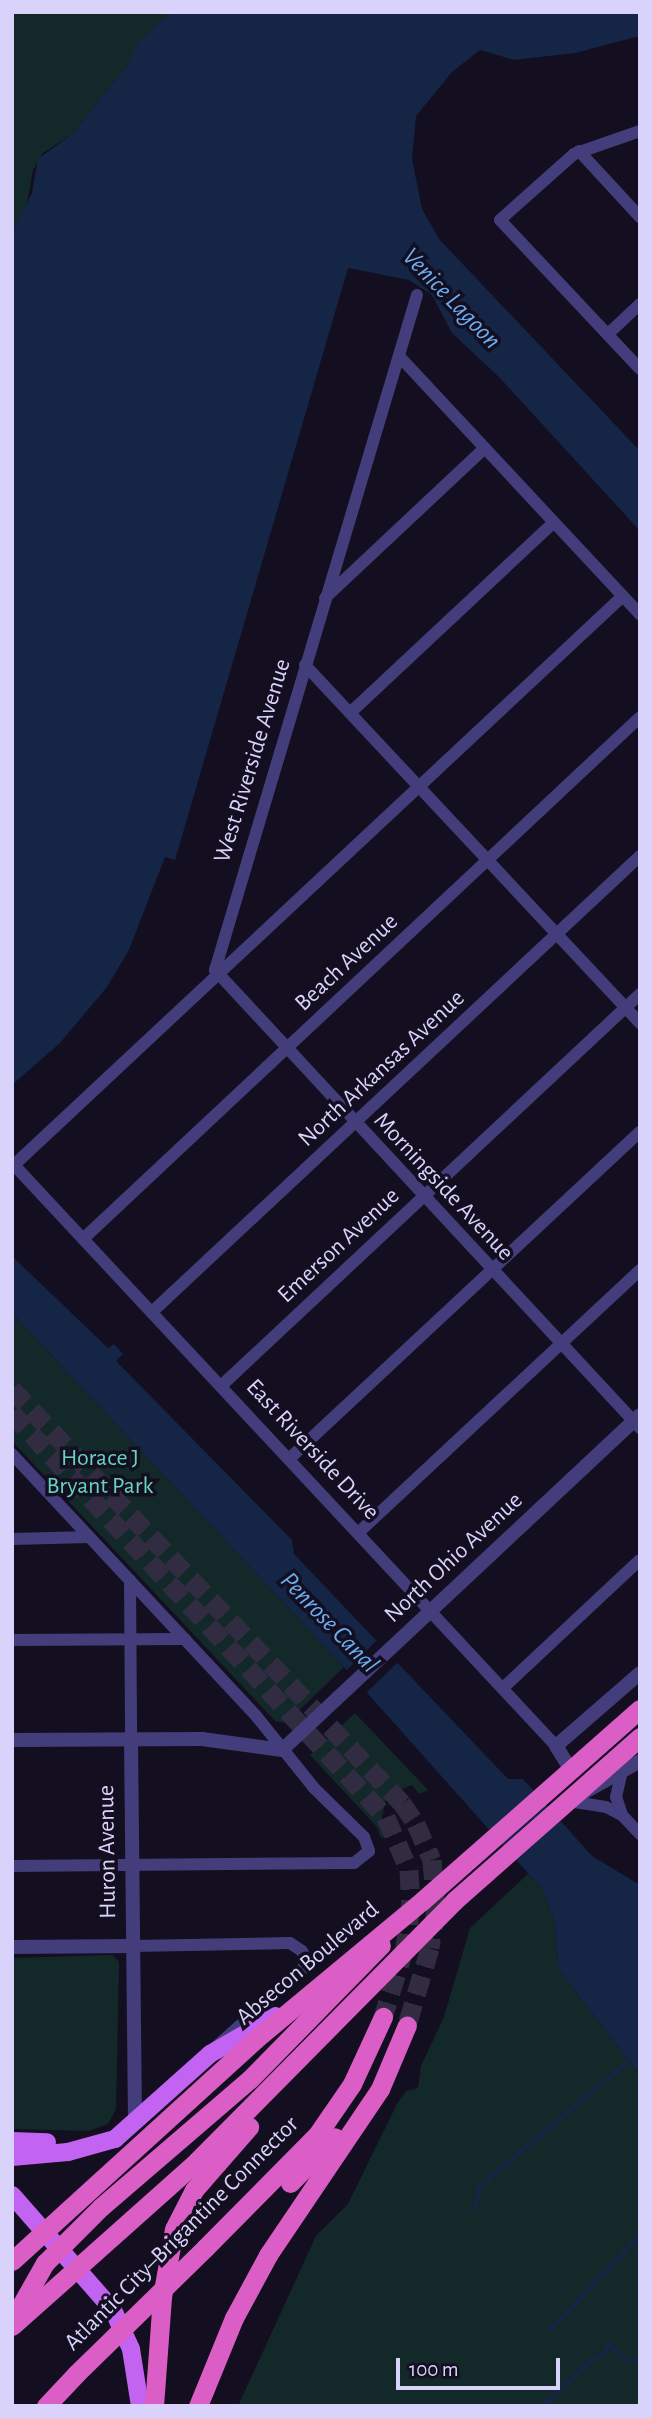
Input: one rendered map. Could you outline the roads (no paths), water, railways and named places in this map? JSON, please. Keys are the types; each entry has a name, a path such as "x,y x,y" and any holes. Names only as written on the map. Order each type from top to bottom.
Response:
{"highway":[{"name":"Absecon Boulevard","path":"12,2261 292,2008 422,1901 640,1709"},
{"name":"Absecon Boulevard","path":"12,2323 79,2268 197,2161 489,1870 640,1737"},
{"path":"12,2323 45,2263 101,2207 264,2066 422,1901"},
{"name":"Atlantic City–Brigantine Connector","path":"207,2255 317,2135 352,2084 383,2017"},
{"path":"198,2406 220,2346 268,2255 373,2101 407,2025"},
{"path":"154,2406 164,2278 177,2219 202,2180 265,2110 311,2046"},
{"path":"54,2403 207,2255 322,2152 368,2098 394,2058"}],"main road":[{"path":"210,2054 292,2008"},
{"name":"Absecon Boulevard","path":"12,2157 96,2147 135,2123 210,2054"},
{"path":"12,2141 96,2147"},
{"path":"12,2195 107,2301 127,2338 140,2406"}],"street":[{"path":"640,131 579,151 500,220 640,369"},
{"path":"579,151 640,217"},
{"name":"West Riverside Avenue","path":"217,974 217,955 417,295"},
{"path":"608,334 640,304"},
{"path":"399,356 640,614"},
{"path":"325,598 485,448"},
{"path":"351,713 554,522"},
{"path":"217,974 623,596"},
{"path":"304,665 640,1023"},
{"name":"Beach Avenue","path":"83,1239 640,717"},
{"name":"North Arkansas Avenue","path":"152,1312 640,856"},
{"name":"Morningside Avenue","path":"217,974 560,1344 638,1421"},
{"name":"East Riverside Drive","path":"217,974 14,1165 556,1746 563,1776"},
{"name":"Emerson Avenue","path":"221,1386 640,994"},
{"path":"289,1459 640,1132"},
{"path":"358,1533 640,1270"},
{"name":"North Ohio Avenue","path":"282,1750 638,1421"},
{"path":"12,1454 185,1639 363,1837 369,1851 354,1863 12,1866"},
{"path":"12,1539 89,1536"},
{"path":"503,1688 640,1560"},
{"name":"Huron Avenue","path":"130,1580 135,2123"},
{"path":"12,1640 185,1639"},
{"path":"556,1746 640,1673"},
{"path":"12,1740 216,1739 282,1750"},
{"name":"Absecon Boulevard","path":"568,1801 640,1761"},
{"path":"622,1772 616,1797 622,1815"},
{"path":"568,1801 601,1805 622,1815 640,1834"},
{"name":"Absecon Boulevard","path":"133,1946 290,1943 305,1956 302,1970 232,2029 210,2054"},
{"path":"12,1947 133,1946"}],"water":[{"name":"Venice Lagoon","path":"171,12 640,12 640,36 575,53 514,60 480,50 452,72 416,116 412,159 422,209 439,239 640,451 640,531 499,377 452,333 432,295 409,280 348,268 175,860 165,857 129,950 107,987 60,1043 12,1085 13,232 32,193 38,159 72,134 127,66 137,44"},
{"name":"Penrose Canal","path":"12,1256 108,1348 114,1344 123,1354 116,1361 292,1540 294,1554 508,1779 523,1779 592,1856 640,1885 640,2075 559,1970 555,1924 543,1890 344,1667 12,1313"}],"waterway":[{"path":"474,2211 480,2186 629,2061"},
{"path":"549,2331 640,2236"},
{"path":"543,2406 592,2360 603,2355 609,2345 629,2361 640,2360"}],"tunnel":[{"path":"12,1389 402,1803 416,1824 432,1860 436,1909 430,1948 407,2025"},
{"path":"12,1413 386,1817 409,1870 411,1905 405,1947 383,2017"}],"park label":[{"name":"Horace J Bryant Park","path":"100,1473"}]}
